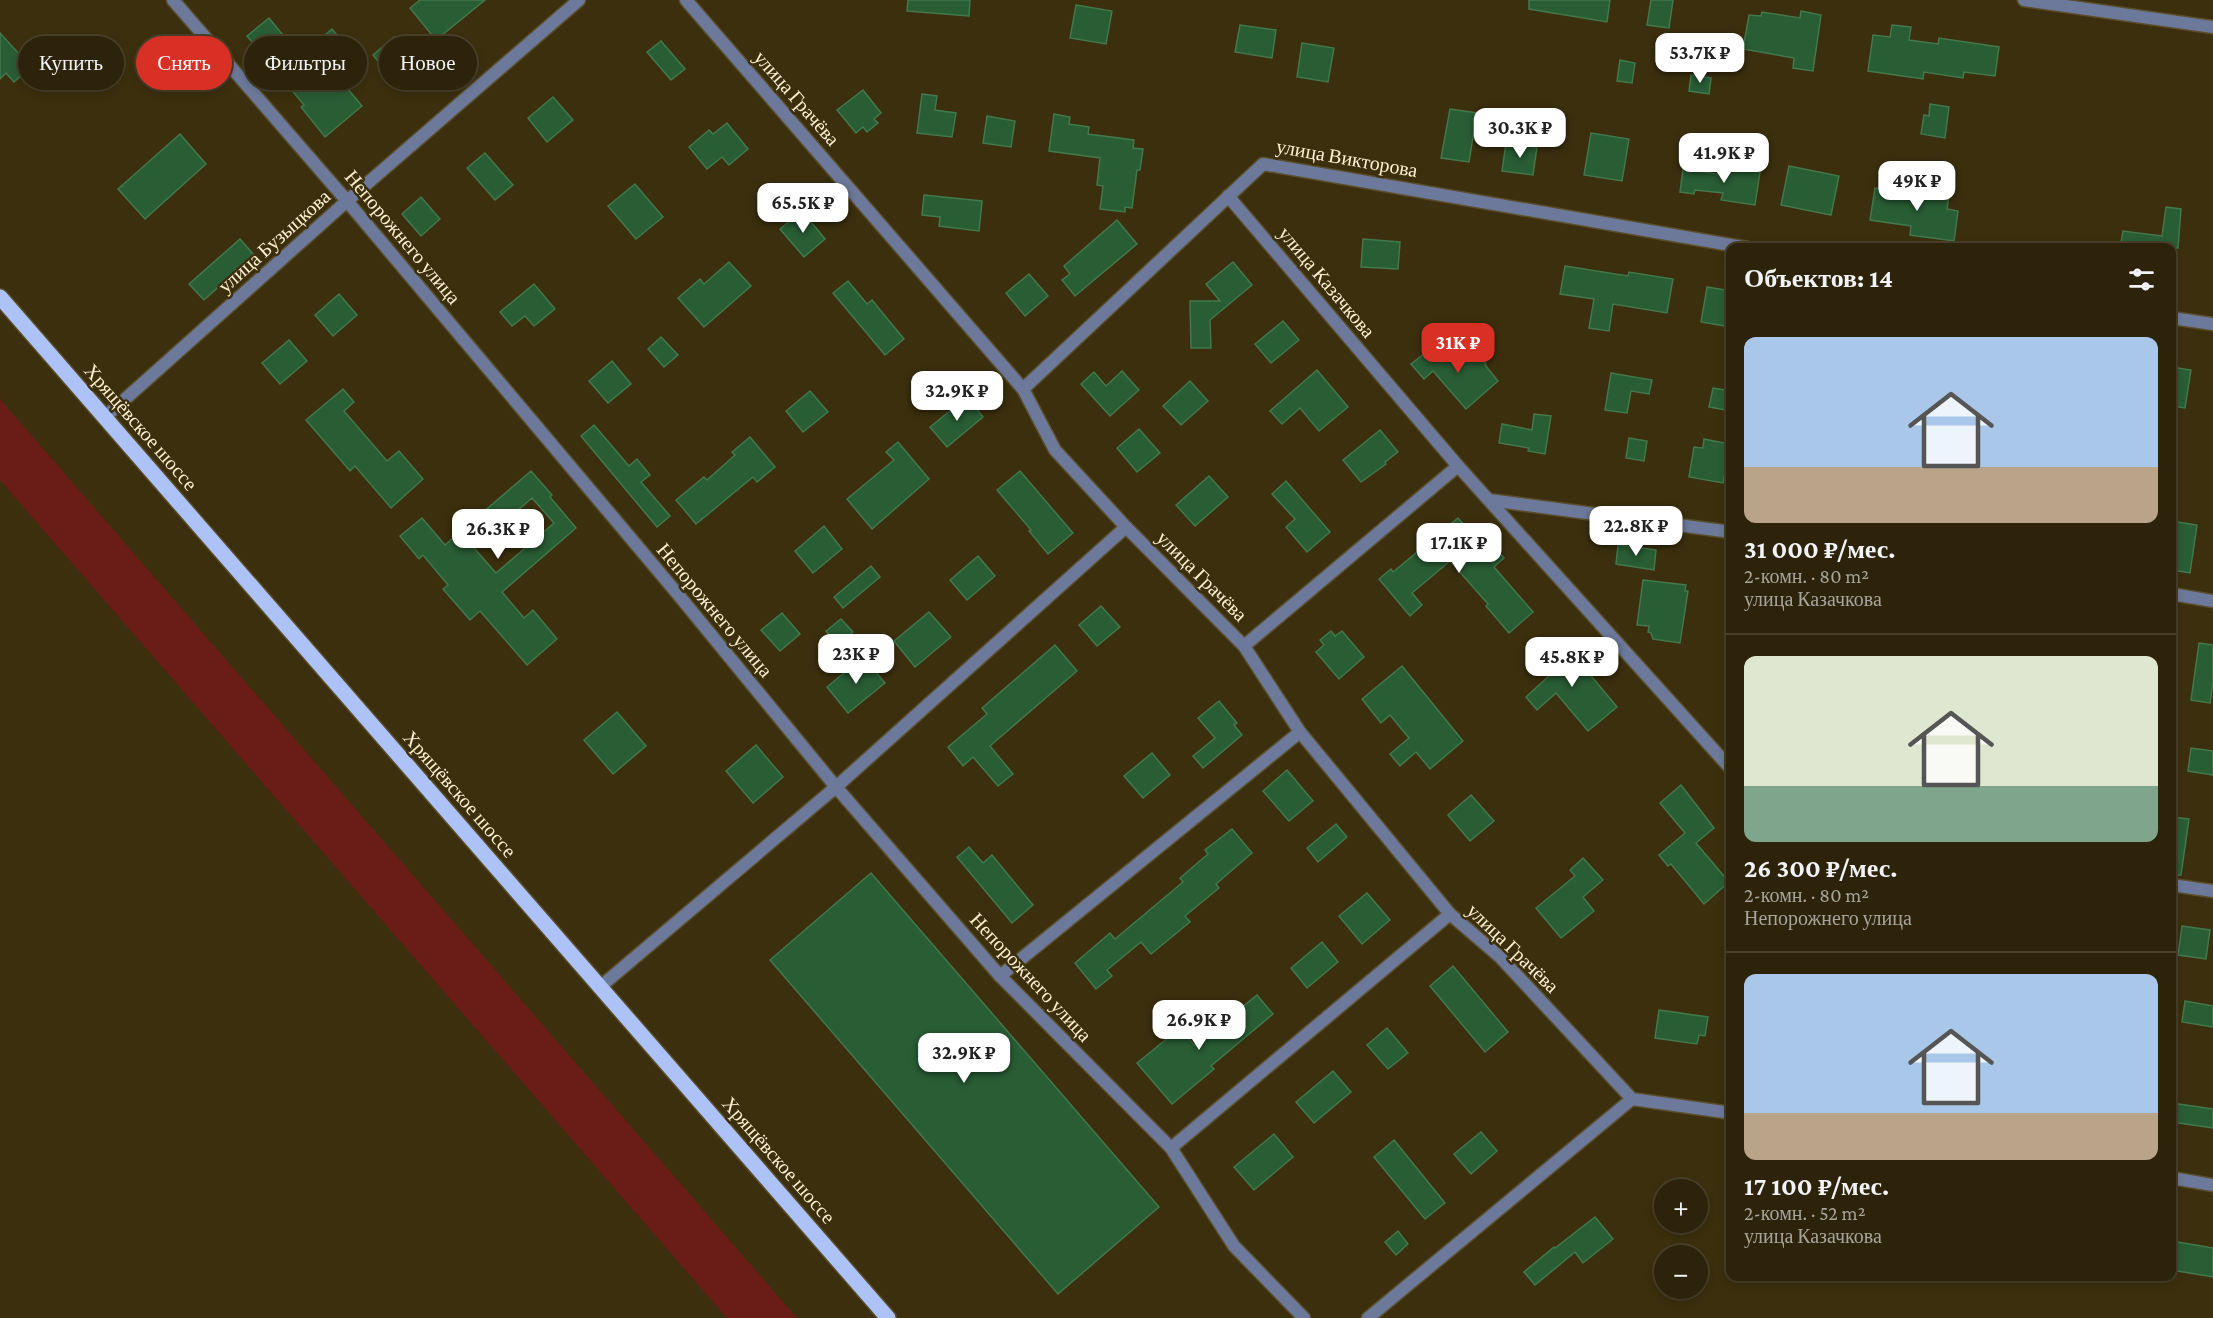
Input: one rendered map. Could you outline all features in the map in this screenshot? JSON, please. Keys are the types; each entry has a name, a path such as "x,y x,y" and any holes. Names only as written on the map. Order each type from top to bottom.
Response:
{"main road":[{"name":"Хрящёвское шоссе","path":"0,297 888,1318"}],"street":[{"name":"улица Бузыцкова","path":"105,417 347,201 579,0"},
{"name":"улица Грачёва","path":"686,0 1023,389 1055,450 1126,527 1244,646 1300,732 1450,914 1500,957 1632,1099"},
{"path":"2024,0 2213,27"},
{"name":"Непорожнего улица","path":"180,2 654,566 836,787 1000,976 1171,1148 1234,1245 1304,1318"},
{"name":"улица Викторова","path":"1023,389 1263,164 1726,244"},
{"name":"улица Казачкова","path":"1228,196 1458,466 1726,763"},
{"path":"2176,319 2213,324"},
{"path":"1244,646 1458,466"},
{"path":"1489,500 1726,531"},
{"path":"600,987 836,787 1126,527"},
{"path":"2176,595 2213,601"},
{"path":"1000,976 1300,732"},
{"path":"2176,886 2213,891"},
{"path":"1171,1148 1450,914"},
{"path":"1368,1318 1632,1099 1726,1112"},
{"path":"2176,1179 2213,1185"}],"shaded area":[{"path":"0,399 797,1318 727,1318 0,480"}],"building":[{"path":"420,0 485,0 441,36 433,36 410,8"},
{"path":"908,0 970,0 969,16 907,11"},
{"path":"1529,0 1610,0 1607,22 1529,9"},
{"path":"1651,0 1673,0 1669,28 1647,25"},
{"path":"1076,5 1112,11 1106,44 1070,38"},
{"path":"1801,11 1821,15 1813,71 1793,68 1794,58 1743,49 1749,15 1761,16 1762,12 1800,18"},
{"path":"269,18 284,36 247,36"},
{"path":"1240,25 1276,30 1272,58 1235,52"},
{"path":"1892,25 1911,27 1909,40 1938,44 1939,38 1999,47 1995,76 1964,72 1963,78 1924,72 1923,79 1868,71 1873,35 1890,37"},
{"path":"332,29 338,36 324,36"},
{"path":"0,33 18,53 18,78 14,82 6,73 0,79"},
{"path":"661,41 685,69 671,80 647,52"},
{"path":"1302,43 1334,48 1328,82 1297,77"},
{"path":"379,50 379,62 373,55"},
{"path":"1620,60 1635,63 1632,83 1617,81"},
{"path":"1691,75 1711,78 1709,94 1689,91"},
{"path":"292,90 349,90 362,106 325,137 301,107 304,105"},
{"path":"863,90 881,113 874,119 878,123 867,132 863,127 856,133 837,110"},
{"path":"922,94 937,96 935,110 956,113 952,137 917,133"},
{"path":"553,97 573,120 547,142 528,118"},
{"path":"1930,104 1949,107 1945,138 1921,134 1924,115 1929,116"},
{"path":"1450,109 1477,113 1469,162 1441,158"},
{"path":"1054,114 1070,117 1069,124 1089,127 1088,134 1134,140 1133,148 1143,149 1140,170 1137,170 1132,208 1125,207 1125,212 1100,209 1103,186 1097,185 1100,158 1049,151"},
{"path":"987,116 1015,121 1011,147 983,143"},
{"path":"727,123 748,149 729,165 722,157 707,169 689,147 709,130 713,134"},
{"path":"1591,133 1629,139 1622,181 1584,175"},
{"path":"180,134 206,164 145,219 118,189"},
{"path":"1506,143 1537,147 1533,175 1502,171"},
{"path":"485,153 513,185 495,200 467,168"},
{"path":"1789,166 1839,176 1831,215 1781,205"},
{"path":"1726,167 1760,172 1755,205 1721,200 1723,193 1695,190 1694,194 1680,192 1683,169 1725,175"},
{"path":"635,184 663,217 636,239 608,206"},
{"path":"1936,187 1950,189 1947,209 1958,211 1954,241 1910,235 1911,226 1870,220 1875,188 1934,196"},
{"path":"924,195 982,201 979,231 939,226 940,217 922,215"},
{"path":"421,197 440,219 421,236 402,214"},
{"path":"2166,207 2181,209 2178,248 2176,248 2176,243 2121,243 2123,231 2162,236"},
{"path":"802,211 825,239 804,257 780,229"},
{"path":"1117,220 1137,244 1075,296 1062,280 1070,274 1064,266"},
{"path":"240,239 254,255 204,300 189,284"},
{"path":"1363,239 1400,242 1398,269 1361,267"},
{"path":"729,262 751,286 704,327 678,298 700,279 704,284"},
{"path":"1233,262 1252,285 1210,320 1211,348 1191,348 1190,301 1220,301 1206,284"},
{"path":"1565,266 1628,276 1629,272 1673,279 1667,313 1613,304 1609,331 1589,328 1594,299 1560,294"},
{"path":"1029,274 1048,296 1025,316 1006,293"},
{"path":"848,281 867,304 872,300 904,339 885,355 833,293"},
{"path":"534,284 555,309 534,326 525,316 512,326 500,312"},
{"path":"1707,287 1726,290 1726,326 1701,322"},
{"path":"339,294 357,315 333,336 315,315"},
{"path":"1283,321 1299,340 1271,363 1255,344"},
{"path":"661,337 678,355 664,367 648,349"},
{"path":"289,340 307,361 280,384 262,363"},
{"path":"1430,349 1480,357 1498,381 1466,409 1433,371 1424,379 1411,364"},
{"path":"612,361 631,384 608,403 589,381"},
{"path":"2176,368 2191,370 2185,408 2176,407"},
{"path":"1317,370 1348,407 1319,431 1300,408 1282,424 1270,411"},
{"path":"1122,371 1139,390 1110,416 1081,384 1094,372 1106,386"},
{"path":"1611,373 1652,380 1649,394 1631,391 1627,413 1605,410"},
{"path":"1190,381 1208,401 1181,425 1163,406"},
{"path":"1713,388 1726,390 1726,410 1709,407"},
{"path":"343,389 354,402 344,411 387,461 399,451 423,479 391,508 355,466 350,471 306,420"},
{"path":"810,391 828,412 803,432 786,411"},
{"path":"967,397 983,417 947,447 930,427"},
{"path":"1534,414 1551,416 1545,454 1528,451 1529,448 1499,443 1502,424 1532,430"},
{"path":"594,425 629,466 637,459 650,475 641,482 670,516 657,527 581,436"},
{"path":"1139,429 1160,453 1137,472 1117,448"},
{"path":"1380,430 1398,452 1361,482 1343,460"},
{"path":"750,437 775,467 757,482 753,477 696,524 676,500 704,477 707,480 735,455 732,452"},
{"path":"1629,438 1647,441 1644,461 1626,458"},
{"path":"1704,439 1726,443 1723,483 1689,477 1694,447 1703,448"},
{"path":"898,442 929,479 872,529 847,499 894,460 886,452"},
{"path":"531,471 576,528 502,592 524,618 533,610 557,639 527,665 480,611 470,620 443,589 448,585 423,555 419,559 400,536 422,518 445,545","holes":["532,498 554,523 496,573 474,548"]},
{"path":"1020,471 1073,533 1048,554 997,490"},
{"path":"1209,476 1228,497 1195,526 1176,505"},
{"path":"1286,481 1330,532 1307,552 1286,527 1295,519 1272,494"},
{"path":"1458,518 1488,552 1494,547 1504,558 1494,567 1533,612 1509,633 1486,606 1488,604 1450,561 1412,593 1422,605 1410,616 1379,579 1391,569 1393,572"},
{"path":"2176,522 2197,525 2190,573 2176,571"},
{"path":"824,526 842,549 813,573 795,551"},
{"path":"1618,545 1656,550 1654,570 1616,564"},
{"path":"978,556 995,576 967,600 950,580"},
{"path":"871,566 880,577 843,608 834,597"},
{"path":"1643,580 1686,585 1685,591 1688,591 1680,643 1653,639 1651,633 1648,632 1649,626 1637,625"},
{"path":"1101,606 1120,627 1097,646 1079,625"},
{"path":"929,612 951,637 915,667 894,641"},
{"path":"782,613 800,634 780,651 761,630"},
{"path":"841,619 853,632 837,645 826,631"},
{"path":"1331,631 1335,636 1342,631 1364,657 1339,679 1316,652 1324,645 1320,640"},
{"path":"1562,641 1617,707 1588,731 1556,693 1537,710 1526,697 1550,675 1538,661"},
{"path":"2199,643 2213,645 2213,682 2210,703 2191,700"},
{"path":"1055,645 1077,671 990,746 1013,774 998,786 973,757 963,766 948,747 987,714 982,708"},
{"path":"863,657 885,683 848,713 827,687"},
{"path":"1402,666 1463,741 1430,769 1416,752 1400,766 1390,754 1409,738 1390,715 1381,723 1362,699"},
{"path":"1219,701 1237,723 1234,725 1242,735 1203,768 1193,756 1215,738 1198,718"},
{"path":"617,712 646,746 613,774 584,740"},
{"path":"756,745 783,777 753,803 726,771"},
{"path":"2191,748 2213,751 2213,775 2188,771"},
{"path":"1152,753 1170,775 1143,798 1124,776"},
{"path":"1287,770 1313,801 1289,821 1263,791"},
{"path":"1681,785 1714,828 1696,843 1726,878 1726,885 1704,904 1671,864 1668,866 1659,855 1685,833 1660,803"},
{"path":"1471,795 1494,821 1470,841 1448,815"},
{"path":"2176,817 2189,819 2181,875 2176,875"},
{"path":"1336,824 1347,837 1318,862 1307,848"},
{"path":"1232,829 1252,853 1216,884 1219,888 1185,916 1190,922 1151,954 1141,942 1107,970 1112,976 1096,989 1075,963 1110,933 1115,939 1183,882 1180,878 1208,854 1205,850"},
{"path":"969,847 983,863 992,855 1033,905 1012,923 957,857"},
{"path":"1583,858 1603,880 1583,897 1594,911 1561,938 1536,908 1575,876 1570,870"},
{"path":"871,873 1159,1207 1058,1294 770,960"},
{"path":"1367,893 1390,920 1362,944 1339,916"},
{"path":"2182,926 2210,930 2206,959 2178,955"},
{"path":"1322,942 1338,962 1307,988 1291,968"},
{"path":"1453,966 1508,1032 1485,1052 1430,986"},
{"path":"1257,995 1273,1014 1211,1066 1214,1069 1172,1104 1137,1063 1180,1028 1195,1046"},
{"path":"2185,1001 2213,1006 2213,1027 2182,1022"},
{"path":"1659,1010 1708,1017 1705,1036 1699,1035 1697,1044 1655,1038"},
{"path":"1387,1028 1408,1053 1388,1069 1367,1045"},
{"path":"1333,1071 1351,1092 1314,1123 1296,1102"},
{"path":"2176,1104 2213,1109 2213,1128 2176,1123"},
{"path":"1481,1132 1497,1151 1471,1174 1454,1154"},
{"path":"1274,1134 1293,1157 1254,1190 1234,1167"},
{"path":"1394,1140 1445,1203 1425,1219 1374,1157"},
{"path":"1595,1217 1613,1239 1583,1263 1575,1252 1535,1285 1524,1272"},
{"path":"1398,1231 1408,1244 1396,1255 1385,1242"},
{"path":"2176,1242 2213,1248 2213,1277 2176,1271"}]}
